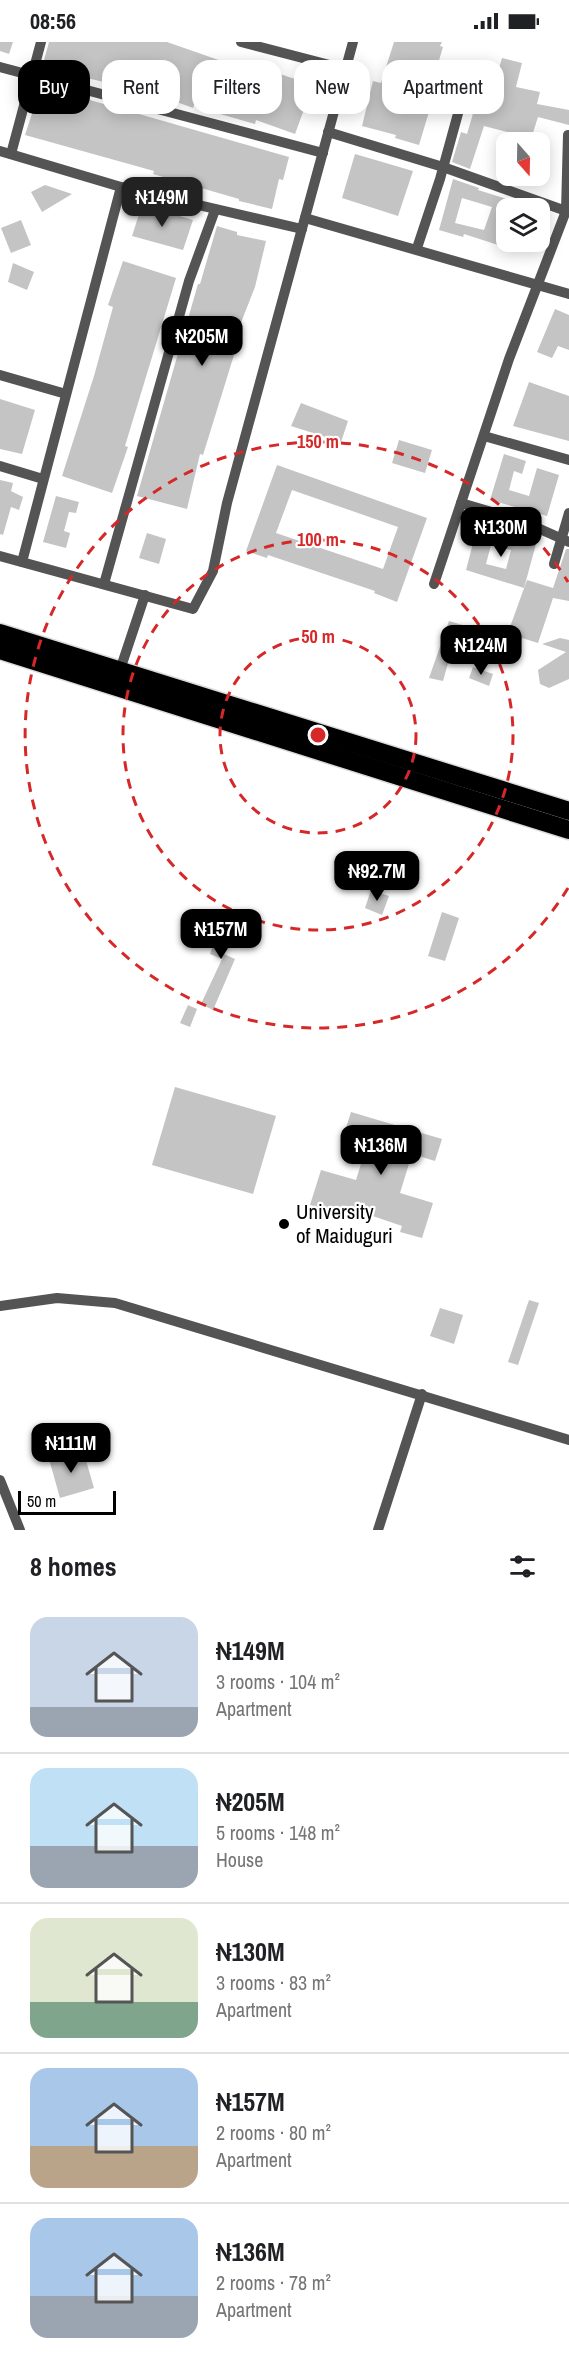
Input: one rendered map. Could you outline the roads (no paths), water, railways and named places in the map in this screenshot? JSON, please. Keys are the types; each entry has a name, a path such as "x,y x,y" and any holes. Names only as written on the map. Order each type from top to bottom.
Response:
{"highway":[{"path":"0,633 569,811"},
{"path":"0,650 569,830"}],"street":[{"path":"36,60 41,42"},
{"path":"241,42 310,60"},
{"path":"348,60 353,42"},
{"path":"0,67 18,72"},
{"path":"90,91 323,153"},
{"path":"18,114 5,152 121,186 302,229"},
{"path":"0,556 193,609 213,571 227,503 333,114"},
{"path":"417,248 444,167 458,114"},
{"path":"328,132 444,167 567,211"},
{"path":"434,584 509,359 567,211 568,135"},
{"path":"22,562 121,186"},
{"path":"104,584 189,281 215,210"},
{"path":"305,218 539,283 569,294"},
{"path":"0,375 66,394"},
{"path":"484,436 569,460"},
{"path":"0,466 44,479"},
{"path":"461,503 522,521 565,540"},
{"path":"554,564 565,540 569,513"},
{"path":"120,670 145,596"},
{"path":"0,1306 57,1298 115,1303 569,1440"},
{"path":"378,1530 422,1394"},
{"path":"0,1480 20,1530"}],"place":[{"name":"University of Maiduguri","path":"284,1224"}]}
